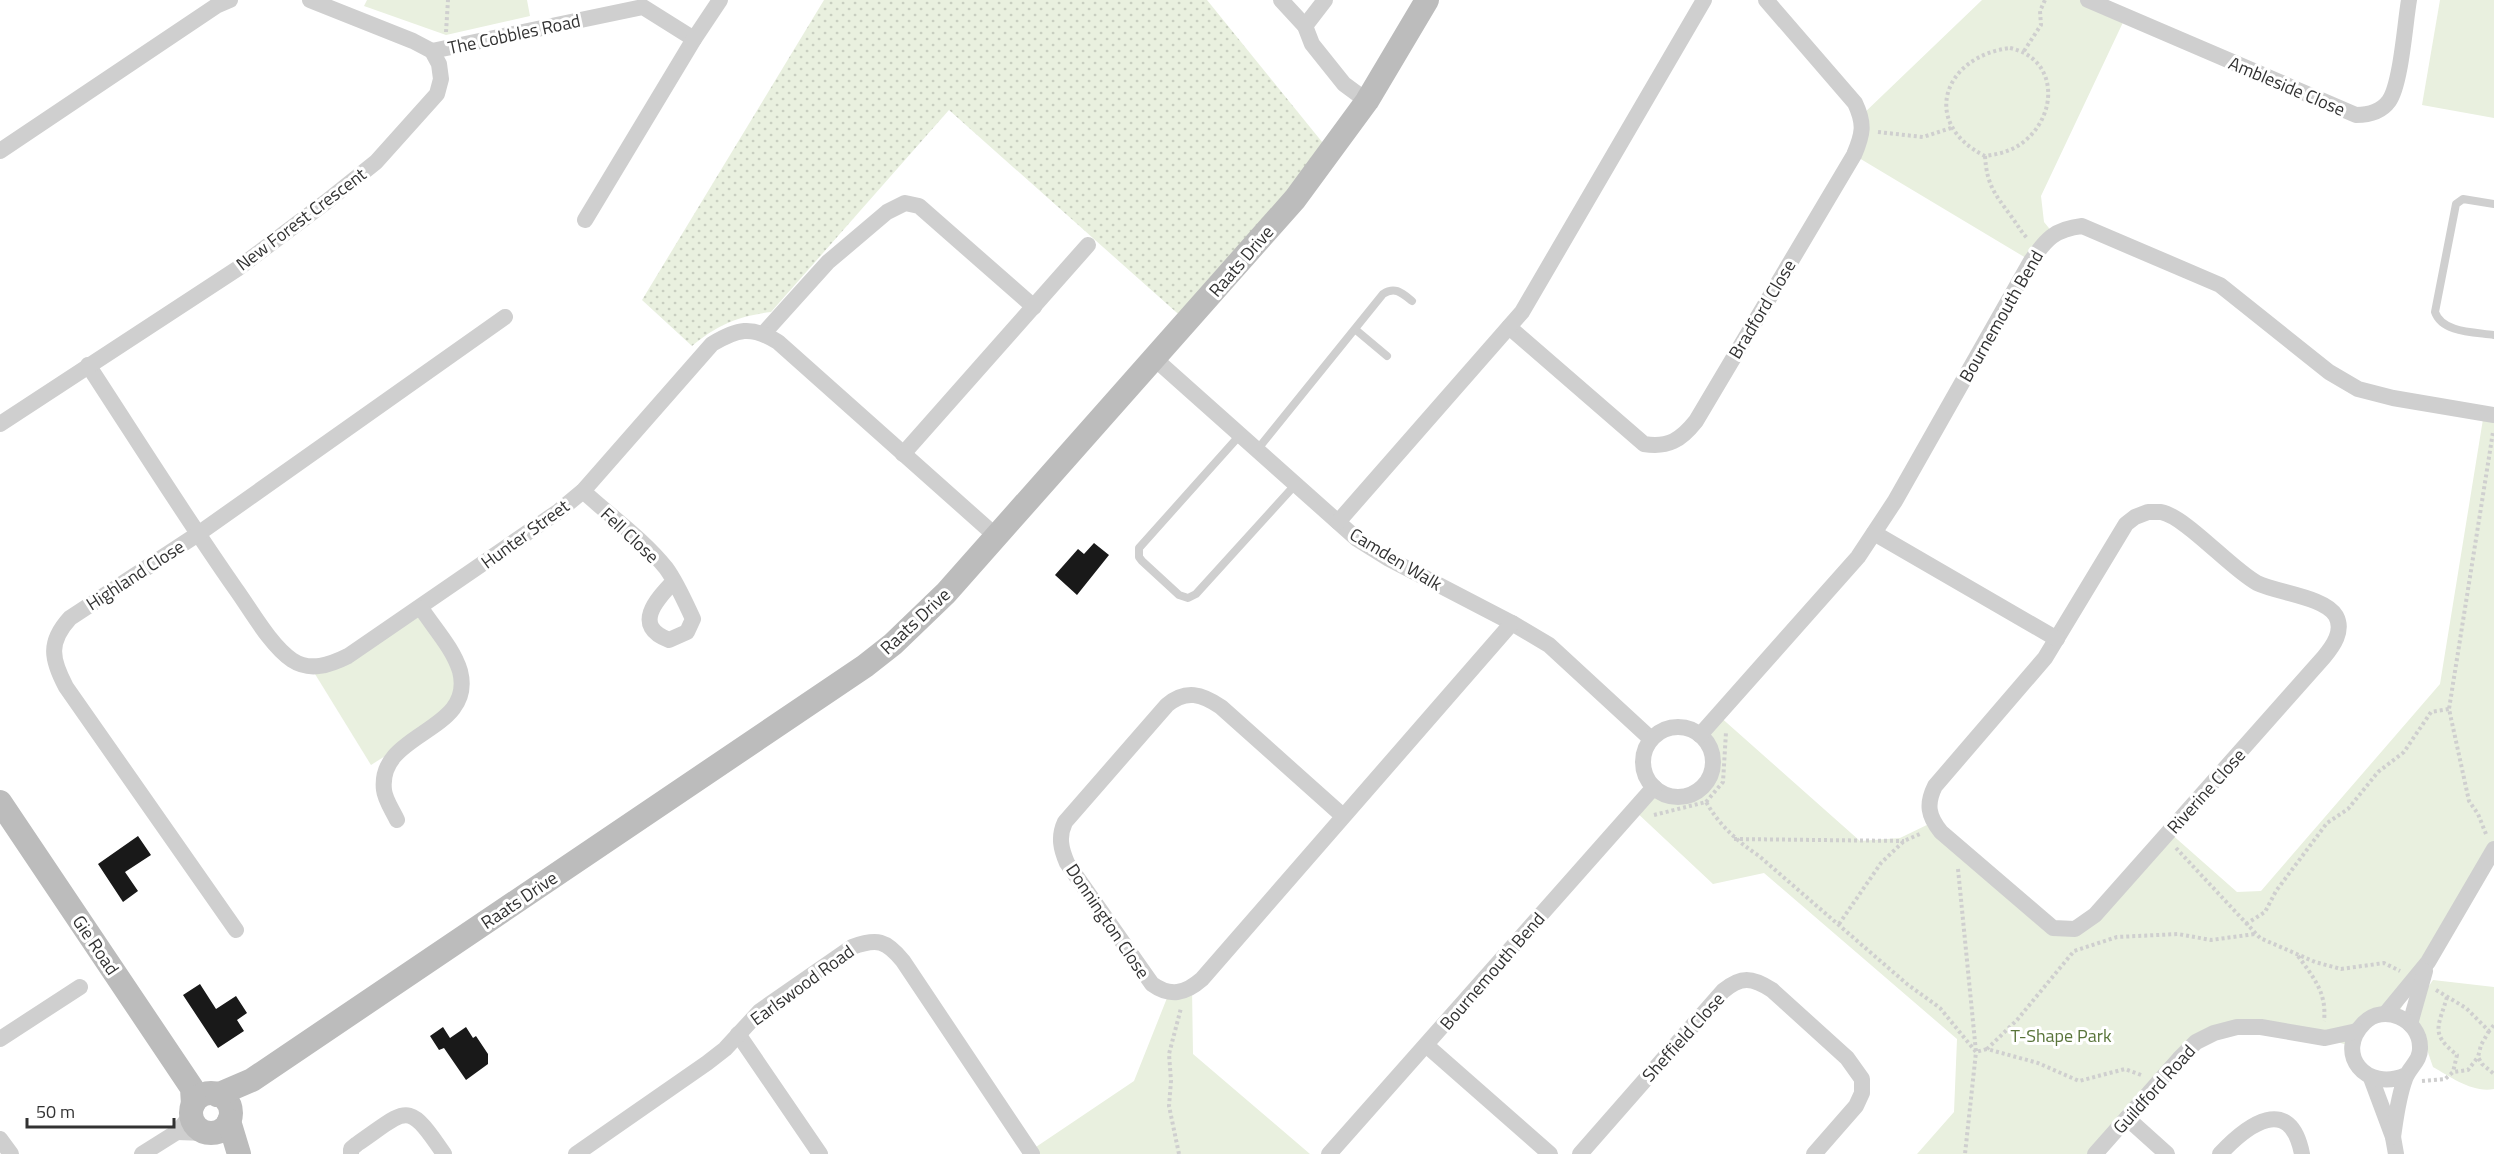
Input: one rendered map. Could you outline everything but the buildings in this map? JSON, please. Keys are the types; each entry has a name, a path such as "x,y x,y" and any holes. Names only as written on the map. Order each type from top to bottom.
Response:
{"street":[{"path":"0,151 186,25 230,0"},
{"path":"310,0 439,50"},
{"path":"585,220 720,0"},
{"path":"1281,0 1305,26 1312,44 1344,84 1367,101"},
{"path":"1305,26 1325,0"},
{"name":"Raats Drive","path":"205,1113 865,666 920,619 997,537 1295,199 1367,101 1427,0"},
{"path":"1338,522 1522,312 1704,0"},
{"path":"1766,0 1855,103 1862,116 1862,128"},
{"name":"Ambleside Close","path":"2088,0 2356,115 2366,116 2385,105 2394,90 2409,0"},
{"name":"The Cobbles Road","path":"439,50 643,7 694,39"},
{"name":"New Forest Crescent","path":"0,424 237,269 376,162 413,122 440,87 439,50"},
{"name":"Bradford Close","path":"1509,327 1644,444 1658,446 1678,440 1696,421 1854,155 1862,128"},
{"path":"997,537 778,342 764,333 828,262 887,212 905,203 920,206 1034,307"},
{"name":"Bournemouth Bend","path":"1700,735 1858,557 2042,245 2054,233 2069,227 2082,226 2102,232 2220,285 2329,372 2358,389 2393,398 2494,414"},
{"path":"903,454 1088,245"},
{"name":"Highland Close","path":"236,930 66,687 54,660 54,645 59,630 70,618 198,534 505,317"},
{"name":"Hunter Street","path":"88,365 198,534 265,630 293,661 322,666 348,656 560,512 583,491 712,344 732,332 749,330 764,333"},
{"name":"Camden Walk","path":"1155,359 1357,539 1389,559 1512,623 1549,645 1651,739"},
{"name":"Fell Close","path":"583,491 648,549 674,581"},
{"name":"Riverine Close","path":"2148,512 2162,512 2179,521 2238,571 2259,583 2289,595 2315,601 2329,608 2337,617 2339,628 2333,647 2095,915 2075,929 2053,928 1937,827 1929,811 1929,798 1935,786 2031,677 2057,639 2126,524 2135,517 2148,512"},
{"path":"1874,533 2057,639"},
{"path":"397,820 384,793 384,774 388,763 397,752 452,711 459,699 462,686 459,670 450,651 421,608"},
{"path":"1181,993 1202,980 1512,623"},
{"name":"Donnington Close","path":"1181,993 1169,993 1159,989 1143,973 1067,863 1060,842 1060,832 1065,822 1167,705 1186,694 1197,694 1211,700 1343,816"},
{"path":"1673,727 1692,730 1700,735 1712,753 1712,770 1706,783 1689,795 1677,797 1668,796 1654,787 1644,770 1644,752 1651,739 1673,727"},
{"name":"Bournemouth Bend","path":"1329,1154 1654,787"},
{"name":"Gie Road","path":"0,802 205,1113 237,1151"},
{"path":"2410,1024 2419,980 2493,850"},
{"name":"Earlswood Road","path":"576,1154 707,1064 760,1011 852,947 868,941 882,942 895,950 1032,1154"},
{"name":"Sheffield Close","path":"1580,1154 1723,991 1736,981 1748,980 1760,982 1772,990 1847,1058 1862,1079 1862,1093 1856,1106 1814,1154"},
{"path":"2386,1013 2419,980"},
{"path":"0,1040 80,987"},
{"path":"2371,1078 2393,1081 2414,1068 2421,1048 2419,1037 2410,1024 2397,1015 2386,1013 2370,1017 2357,1031 2353,1047 2358,1066 2371,1078 2393,1137 2396,1154"},
{"name":"Guildford Road","path":"2095,1154 2196,1042 2214,1033 2237,1027 2261,1027 2323,1037 2357,1031"},
{"path":"738,1034 820,1154"},
{"name":"Guildford Road","path":"2323,1037 2355,1059"},
{"path":"1426,1044 1550,1154"},
{"path":"2393,1137 2399,1099 2406,1075"},
{"path":"142,1154 205,1113"},
{"path":"351,1154 351,1149 357,1144 399,1116 408,1114 417,1118 425,1126 444,1154"},
{"path":"2127,1118 2167,1154"},
{"path":"2220,1154 2237,1136 2250,1127 2276,1119 2286,1122 2292,1129 2297,1136 2302,1154"},
{"path":"0,1139 10,1154"}],"lane":[{"path":"2494,204 2463,199 2456,204 2435,312 2443,324 2451,328 2494,335"},
{"path":"1257,450 1378,300 1387,292 1398,290 1412,301"},
{"path":"1356,330 1387,356"},
{"path":"1240,435 1139,548 1139,557 1142,561 1179,595 1188,598 1196,594 1295,485"}],"path":[{"path":"439,50 448,0"},
{"path":"2024,51 2041,25 2040,11 2045,0"},
{"path":"2010,48 2024,51 2045,74 2050,88 2049,99 2036,128 2027,139 2009,151 1985,156 1973,150 1951,128 1947,113 1950,85 1973,58 1994,50 2010,48"},
{"path":"1862,128 1923,137 1951,128"},
{"path":"1985,156 1986,176 1993,192 2020,232 2031,242 2042,245"},
{"path":"2493,850 2478,814 2469,801 2449,709 2494,428"},
{"path":"1653,816 1706,802 1723,782 1730,701"},
{"path":"2247,924 2265,912 2276,891 2327,823 2348,809 2378,772 2404,752 2431,712 2449,709"},
{"path":"1706,802 1716,819 1734,838 1759,856 1907,984 1940,1008 1976,1052"},
{"path":"1839,924 1881,863 1904,841 1937,827"},
{"path":"1734,838 1904,841"},
{"path":"2164,838 2260,938 2297,955 2341,969 2384,963 2419,980 2466,1008 2489,1031"},
{"path":"1956,845 1976,1052 1965,1154"},
{"path":"1976,1052 1987,1049 2017,1020 2074,951 2117,937 2178,934 2211,940 2255,934"},
{"path":"2297,955 2318,984 2326,1006 2323,1037"},
{"path":"1179,1154 1169,1106 1172,1081 1169,1054 1181,1012 1181,993"},
{"path":"2447,997 2437,1025 2439,1036 2457,1055 2453,1072"},
{"path":"2406,1075 2426,1082 2445,1079 2453,1072 2468,1070 2478,1057 2494,1025"},
{"path":"1987,1049 2038,1063 2079,1082 2125,1069 2136,1072 2155,1086"},
{"path":"2478,1057 2482,1064 2494,1074"}],"green space":[{"path":"367,0 527,0 530,16 446,35 364,6"},
{"path":"824,0 1207,0 1331,153 1185,320 949,110 771,312 748,316 728,323 710,332 692,346 642,300"},
{"path":"1982,0 2088,0 2126,16 2041,196 2044,222 2053,233 2031,261 1854,155 1861,116"},
{"path":"2440,0 2494,0 2494,118 2422,105"},
{"name":"T-Shape Park","path":"2484,413 2494,415 2494,849 2397,1015 2370,1018 2353,1047 2322,1037 2214,1033 2095,1154 1917,1154 1954,1112 1957,1039 1764,873 1713,884 1634,810 1654,787 1671,796 1684,797 1694,794 1702,787 1708,779 1710,757 1707,746 1700,735 1718,715 1860,841 1900,838 1933,822 2045,922 2075,929 2169,832 2237,892 2261,891 2440,684"},
{"path":"419,610 455,667 457,694 448,716 371,765 315,674"},
{"path":"2433,980 2494,987 2494,1089 2478,1089 2433,1067 2413,1009"},
{"path":"1192,988 1193,1054 1310,1154 1032,1154 1030,1151 1134,1081 1169,993"}]}
